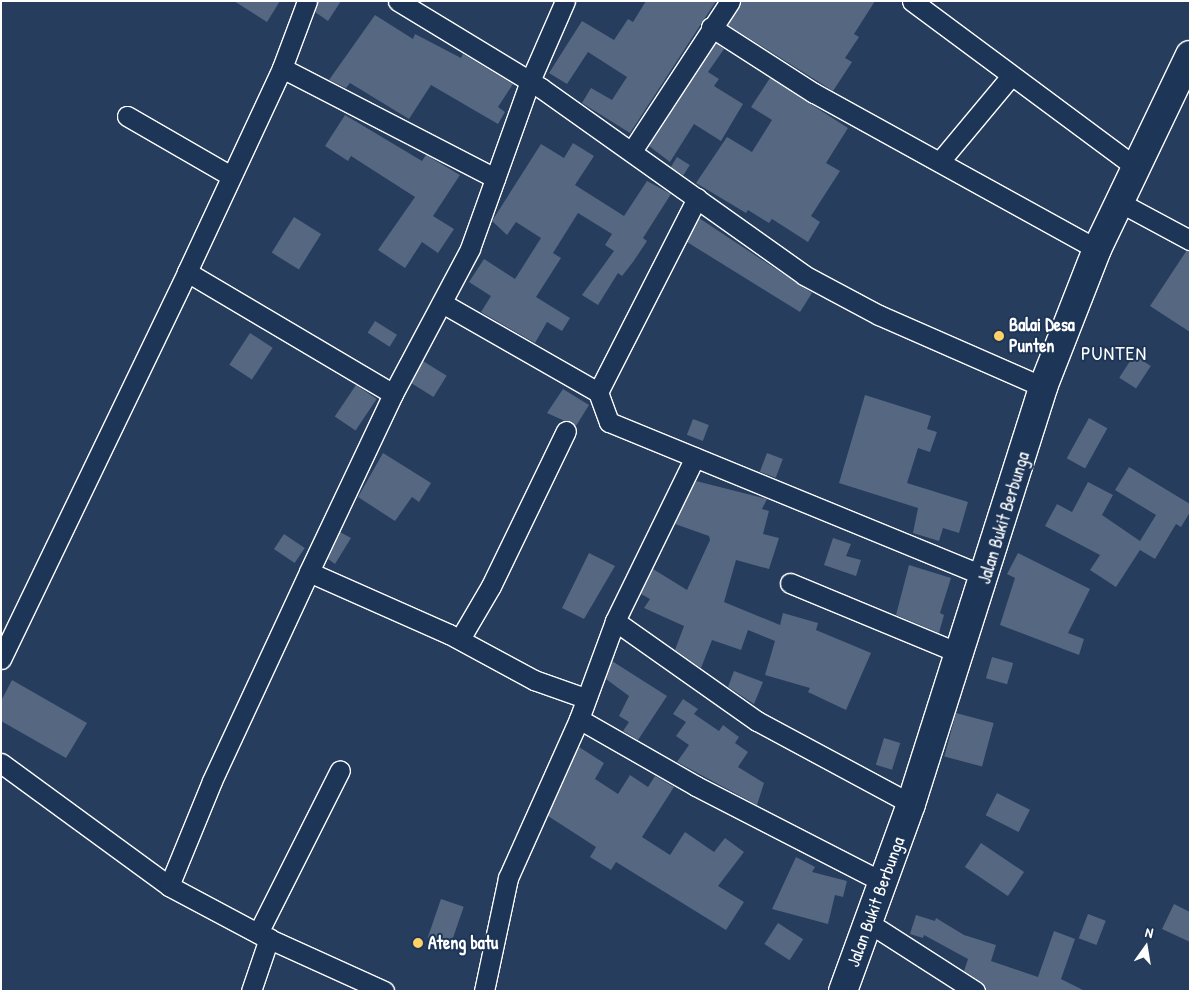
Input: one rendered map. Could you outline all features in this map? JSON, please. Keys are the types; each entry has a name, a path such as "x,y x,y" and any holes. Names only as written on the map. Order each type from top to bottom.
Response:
{"main road":[{"name":"Jalan Bukit Berbunga","path":"843,991 911,804 986,577 1043,387 1097,249 1134,166 1190,55"}],"street":[{"path":"1,659 187,272 282,68 307,1"},
{"path":"398,1 530,81 632,151 804,275 879,315 1043,387"},
{"path":"632,151 711,27 730,1"},
{"path":"912,1 1134,166"},
{"path":"169,886 212,781 393,394 470,250 559,3"},
{"path":"711,27 814,93 941,160 1097,249"},
{"path":"282,68 495,178"},
{"path":"941,160 1011,76"},
{"path":"127,116 231,176"},
{"path":"697,198 598,392 604,413 618,428 695,457 986,577"},
{"path":"1119,202 1190,240"},
{"path":"187,272 393,394"},
{"path":"442,303 598,392"},
{"path":"460,639 491,586 566,431"},
{"path":"484,991 508,878 579,719 585,698 615,621 695,457"},
{"path":"309,572 460,639 534,680 585,698"},
{"path":"790,583 960,654"},
{"path":"615,621 757,721 911,804"},
{"path":"579,719 696,786 883,882"},
{"path":"1,763 169,886 263,935 342,983 384,991"},
{"path":"251,991 263,935 340,770"},
{"path":"869,923 975,991"}],"building":[{"path":"234,1 280,1 267,22"},
{"path":"318,1 341,1 328,21 315,12"},
{"path":"646,1 716,1 630,133 582,103 591,88 612,100 627,77 588,52 567,84 549,73 582,21 614,40 628,19 633,22"},
{"path":"741,1 875,1 854,34 859,37 845,58 852,62 833,91 728,25"},
{"path":"375,15 413,39 415,34 461,58 463,54 513,84 498,107 505,112 498,124 431,85 409,119 350,83 346,88 329,80"},
{"path":"716,43 724,49 708,72 719,79 714,86 743,104 721,141 694,124 670,162 649,146"},
{"path":"770,78 848,128 826,163 840,171 811,216 820,222 808,242 772,219 769,223 748,210 746,213 696,183 727,137 752,152 772,120 751,107"},
{"path":"345,115 422,161 426,155 460,175 433,216 454,229 438,253 422,242 405,268 378,250 415,197 351,156 348,161 325,146"},
{"path":"573,143 594,156 575,185 624,216 647,181 671,194 643,238 647,241 622,276 618,273 598,305 582,295 614,251 605,245 612,234 578,213 553,253 561,258 536,297 570,318 562,331 547,322 535,343 481,312 491,296 469,282 484,259 515,279 541,238 516,222 507,235 492,221 541,144 564,158"},
{"path":"677,157 690,165 683,175 671,167"},
{"path":"294,217 321,234 299,270 272,253"},
{"path":"699,218 812,293 800,312 687,242"},
{"path":"1187,250 1190,251 1190,332 1150,306"},
{"path":"375,321 397,335 390,347 368,333"},
{"path":"250,333 273,348 252,380 229,365"},
{"path":"1134,355 1151,366 1136,389 1119,378"},
{"path":"423,361 447,376 433,397 410,382"},
{"path":"356,385 377,399 355,430 335,417"},
{"path":"563,389 589,405 576,426 547,413"},
{"path":"865,395 931,416 927,429 937,432 930,452 918,448 907,483 968,502 959,533 943,528 939,541 913,533 918,508 839,483"},
{"path":"1089,418 1107,428 1085,468 1067,458"},
{"path":"693,419 709,425 703,441 687,435"},
{"path":"383,453 431,483 419,502 412,497 395,521 358,497"},
{"path":"767,453 783,459 776,478 760,472"},
{"path":"1129,467 1190,504 1190,512 1181,527 1176,524 1155,559 1140,550 1116,587 1090,570 1100,555 1045,526 1057,504 1072,512 1088,482 1113,495 1102,515 1140,541 1156,515 1115,490"},
{"path":"696,481 767,499 762,509 769,511 763,534 779,538 769,569 736,560 724,602 780,625 783,613 818,623 816,630 871,653 846,710 808,692 810,688 765,675 775,641 748,630 741,650 712,640 701,668 675,650 684,626 644,608 650,599 641,594 653,569 687,590 710,540 709,536 675,524"},
{"path":"340,532 351,538 335,564 328,559"},
{"path":"284,534 305,548 295,563 274,549"},
{"path":"833,538 851,544 846,556 861,560 856,576 824,565"},
{"path":"589,553 615,566 584,619 562,608"},
{"path":"1018,553 1090,589 1068,633 1084,639 1079,655 1000,625 1015,578 1007,574"},
{"path":"909,565 951,578 940,613 944,615 939,633 896,615"},
{"path":"992,657 1013,663 1007,684 986,678"},
{"path":"612,661 667,696 638,740 623,731 629,722 619,716 629,696 606,679"},
{"path":"734,671 763,682 754,704 728,687"},
{"path":"12,680 87,723 66,758 1,721 1,701"},
{"path":"683,699 698,709 694,714 719,731 723,725 739,737 735,743 748,752 738,767 764,783 757,805 677,762 689,745 676,736 686,722 673,714"},
{"path":"956,713 994,723 982,767 944,756"},
{"path":"884,738 900,743 892,770 876,765"},
{"path":"579,747 604,763 595,779 618,794 630,775 648,787 655,776 674,787 642,837 670,855 685,832 714,852 725,838 744,852 718,886 744,902 726,930 616,862 611,870 590,857 596,847 548,816"},
{"path":"997,793 1030,810 1019,832 986,815"},
{"path":"981,843 1024,872 1008,896 965,867"},
{"path":"796,857 815,867 812,872 847,881 843,897 835,895 828,924 772,909"},
{"path":"441,899 464,907 450,946 428,938"},
{"path":"1174,904 1190,912 1190,942 1162,929"},
{"path":"1088,914 1106,921 1096,945 1079,938"},
{"path":"916,915 935,921 936,918 964,935 996,945 991,961 1038,977 1054,931 1075,939 1061,979 1085,991 986,991 981,982 964,971 968,959 924,935 923,938 910,934"},
{"path":"778,923 803,939 790,960 764,944"}],"place":[{"name":"Balai Desa Punten","path":"999,336"},
{"name":"Ateng batu","path":"418,943"}],"district":[{"name":"PUNTEN","path":"1114,352"}]}
